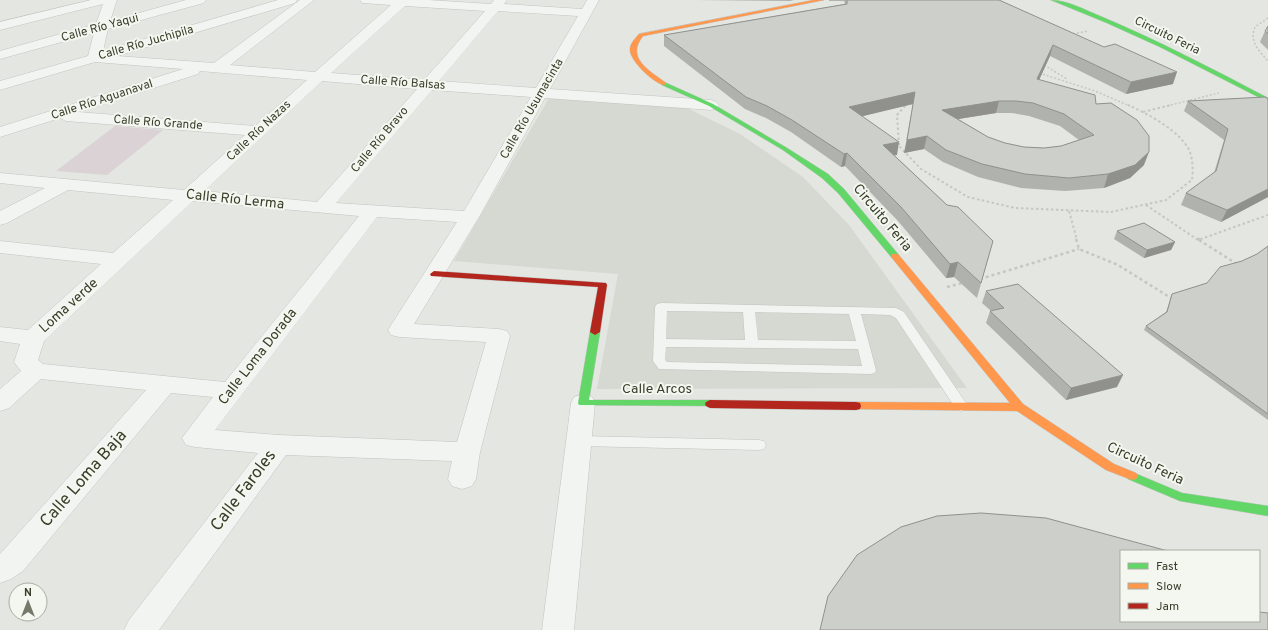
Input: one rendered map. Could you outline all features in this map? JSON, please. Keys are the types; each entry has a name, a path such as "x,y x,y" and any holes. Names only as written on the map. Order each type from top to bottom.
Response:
{"street":[{"path":"0,26 106,0"},
{"path":"94,58 111,0"},
{"name":"Calle Río Yaqui","path":"0,55 200,0"},
{"name":"Calle Río Juchipila","path":"0,86 291,0"},
{"name":"Calle Río Aguanaval","path":"0,132 210,68 308,0"},
{"path":"366,0 590,7"},
{"name":"Circuito Feria","path":"822,0 692,24 641,36 634,41 632,46 638,64 669,87 711,105 785,149 825,176 841,191 1018,407 1110,467 1180,497 1268,511"},
{"name":"Circuito Feria","path":"1053,0 1116,25 1268,100"},
{"name":"Calle Río Nazas","path":"118,260 402,1"},
{"name":"Calle Río Bravo","path":"322,208 497,4"},
{"name":"Calle Río Usumacinta","path":"470,217 590,7"},
{"name":"Calle Río Balsas","path":"94,58 318,77 711,105"},
{"name":"Calle Río Grande","path":"55,115 260,131"},
{"name":"Calle Río Lerma","path":"0,178 322,208 470,217"},
{"path":"0,219 63,184"},
{"name":"Calle Loma Dorada","path":"279,445 195,438 373,210"},
{"path":"462,479 467,452 499,336 399,330 470,217"},
{"name":"Loma verde","path":"0,247 118,260"},
{"name":"Loma verde","path":"36,371 26,362 34,338 118,260"},
{"path":"434,274 602,285 583,403 558,630"},
{"path":"0,334 34,338"},
{"path":"0,402 36,371 231,391"},
{"name":"Calle Loma Baja","path":"0,570 12,562 164,385"},
{"name":"Calle Arcos","path":"583,403 1018,407"},
{"name":"Calle Faroles","path":"140,630 279,445 467,452"}],"lane":[{"path":"854,311 870,370 664,366 659,361 661,343 661,307 892,311 900,315 961,406"},
{"path":"749,309 752,344"},
{"path":"661,343 864,345"},
{"path":"579,441 759,445"}],"path":[{"path":"1268,18 1254,29 1252,36 1258,51 1268,61"},
{"path":"1067,36 1116,25"},
{"path":"1043,64 1072,82"},
{"path":"894,142 921,168 968,197 1016,208 1111,212 1166,200 1192,180 1193,160 1184,143 1167,127 1142,112 1072,82 1032,71"},
{"path":"1142,112 1242,87"},
{"path":"899,146 897,115 910,100"},
{"path":"1146,204 1198,240 1240,266"},
{"path":"1069,211 1079,249"},
{"path":"1198,240 1268,215"},
{"path":"975,280 1011,272 1079,249 1118,265 1170,298"},
{"path":"925,292 968,282"}],"shaded area":[{"path":"549,98 683,106 740,134 803,177 849,225 967,388 597,389 618,274 454,261"},
{"path":"115,126 163,130 107,175 56,171"}],"building":[{"path":"847,0 999,0 1104,47 1115,44 1177,72 1131,82 1053,45 1037,79 1095,95 1096,104 1111,103 1137,120 1149,136 1149,152 1135,165 1108,174 1069,178 1025,174 982,164 946,150 927,136 907,140 915,92 849,107 899,142 883,145 947,205 958,207 993,241 981,283 958,262 950,264 901,207 847,153 844,154 792,120 767,106 746,97 664,35 847,4","holes":["999,101 1033,103 1064,114 1094,135 1061,146 1044,148 1024,147 1005,143 988,137 942,110"]},
{"path":"1268,26 1268,34 1265,31"},
{"path":"1265,97 1268,99 1268,189 1227,210 1186,193 1216,171 1228,129 1188,101"},
{"path":"1144,223 1175,242 1147,250 1117,231"},
{"path":"1268,246 1268,414 1146,326 1167,312 1172,294 1207,283 1220,267 1242,261 1257,254"},
{"path":"1018,284 1123,375 1071,388 990,311 1004,308 986,291"},
{"path":"981,513 1046,518 1164,550 1120,550 1120,622 1260,622 1260,612 1268,613 1268,630 820,630 828,596 857,555 901,527 937,516"}],"traffic: fast":[{"path":"1053,0 1136,34 1189,59 1268,100"},
{"path":"664,84 711,105 785,149 825,176 841,191 895,256"},
{"path":"595,332 583,403 710,404"},
{"path":"1132,476 1180,497 1268,511"}],"traffic: slow":[{"path":"664,84 644,68 634,56 633,49 635,42 641,35 822,0"},
{"path":"895,256 1019,407 1110,467 1132,476"},
{"path":"856,406 1019,407"}],"traffic: jam":[{"path":"434,274 603,285 595,332"},
{"path":"710,404 856,406"}]}
